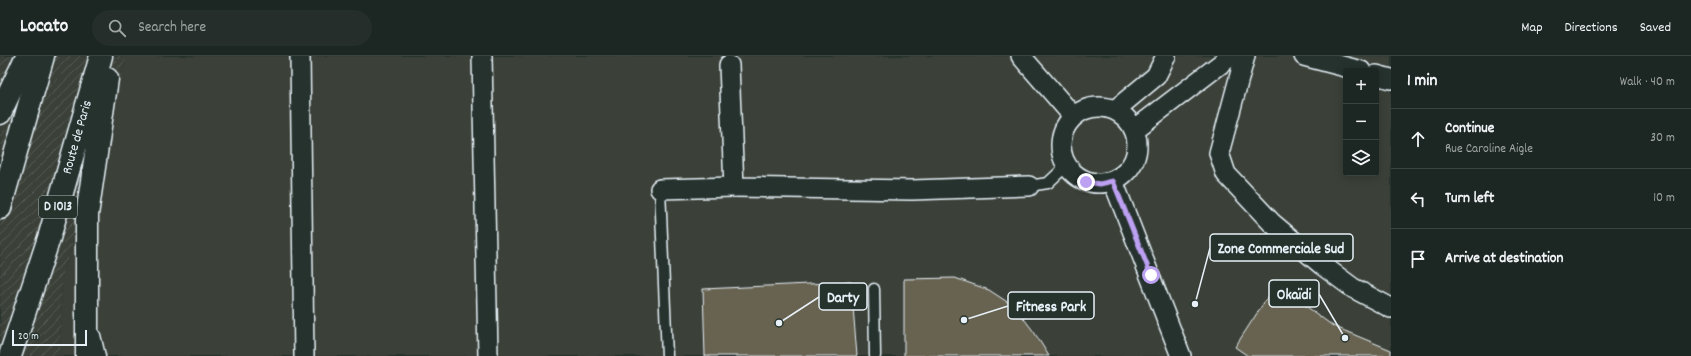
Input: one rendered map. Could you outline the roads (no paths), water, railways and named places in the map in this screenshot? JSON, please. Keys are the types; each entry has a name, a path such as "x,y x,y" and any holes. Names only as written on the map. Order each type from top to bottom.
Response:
{"main road":[{"path":"0,113 27,56"},
{"path":"0,208 43,56"},
{"name":"Route de Paris","path":"10,356 49,238 101,56"},
{"path":"87,356 87,215 110,56"}],"street":[{"path":"300,56 304,356"},
{"path":"482,56 488,356"},
{"path":"1021,56 1072,116"},
{"path":"1114,110 1156,76 1166,56"},
{"path":"1134,130 1231,56"},
{"path":"1245,56 1220,153 1226,174 1272,223 1322,265 1354,288 1391,308"},
{"path":"1304,56 1350,68"},
{"path":"728,60 734,187"},
{"path":"1379,76 1391,79"},
{"path":"1092,107 1104,107 1114,110 1123,115 1134,130 1137,148 1131,166 1123,175 1113,181 1100,184 1086,182 1075,176 1066,166 1061,153 1061,140 1064,127 1072,116 1082,110 1092,107"},
{"path":"1113,181 1181,356"},
{"path":"660,189 734,187 912,190 1029,186"}],"lane":[{"path":"1029,186 1048,183 1066,166"},
{"path":"660,189 667,356"},
{"path":"874,289 875,356"},
{"path":"87,305 100,356"}],"place":[{"name":"Zone Commerciale Sud","path":"1195,304"},
{"name":"Fitness Park","path":"964,320"},
{"name":"Darty","path":"779,323"},
{"name":"Okaïdi","path":"1345,338"}]}
